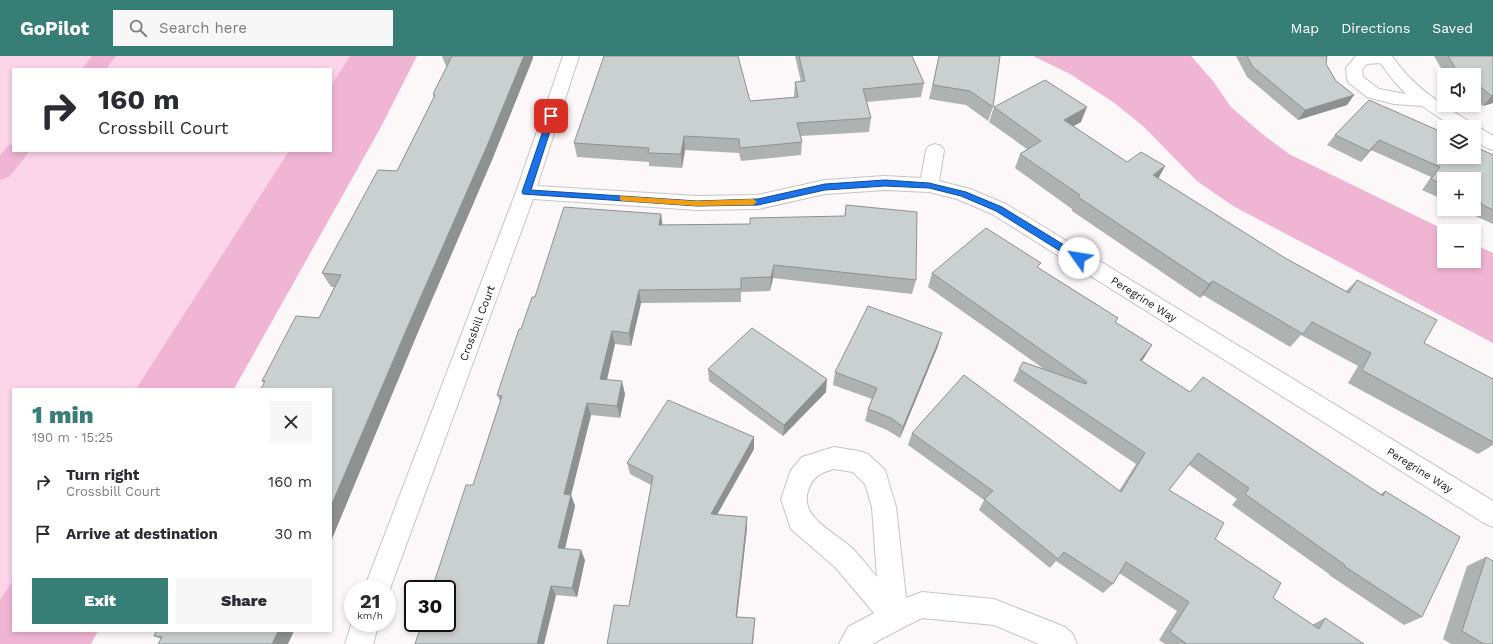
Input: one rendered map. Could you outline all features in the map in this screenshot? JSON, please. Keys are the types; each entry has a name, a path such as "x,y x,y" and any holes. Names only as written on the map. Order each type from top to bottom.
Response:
{"street":[{"name":"Crossbill Court","path":"380,580 526,192 572,56"},
{"path":"1424,101 1394,98 1373,93 1355,79 1354,68 1362,60 1384,57 1402,80 1424,101 1455,120"},
{"path":"1481,136 1493,144"},
{"path":"929,185 936,150"},
{"name":"Peregrine Way","path":"526,192 705,203 758,202 832,187 885,183 929,185 963,194 999,209 1493,515"},
{"path":"834,458 859,462 876,478 884,507 894,618 844,558 800,521 793,499 800,478 811,465 834,458"},
{"path":"853,644 858,637 922,605 994,612 1055,637 1063,644"},
{"path":"359,644 362,632"}],"shaded area":[{"path":"0,56 352,56 332,87 332,68 12,68 12,152 291,152 143,388 12,388 12,594 0,613"},
{"path":"350,56 417,56 381,127 235,388 137,388 288,152 332,152 332,84"},
{"path":"1033,56 1191,56 1213,81 1231,107 1261,133 1289,154 1437,226 1437,268 1481,268 1481,247 1493,253 1493,343 1233,206 1197,181 1143,126 1113,102 1070,74"},
{"path":"12,582 12,632 97,632 91,644 0,644 0,600"}],"building":[{"path":"452,56 524,56 487,146 332,504 332,388 262,388 265,381 262,381 296,316 319,318 341,275 322,273 378,170 397,171 435,95 433,94"},
{"path":"604,56 738,56 750,101 798,97 795,82 805,81 799,56 912,56 924,83 863,89 871,118 797,123 802,142 740,148 739,139 684,136 681,154 648,153 649,148 574,143"},
{"path":"939,56 1000,56 993,107 970,91 933,85"},
{"path":"1247,56 1327,56 1326,64 1336,81 1354,95 1305,110 1253,67"},
{"path":"1448,56 1493,56 1493,95 1492,96 1481,87 1481,68 1455,68"},
{"path":"1045,80 1087,107 1064,120 1127,162 1141,152 1165,166 1153,175 1285,258 1349,293 1357,280 1437,320 1424,343 1493,379 1493,442 1362,370 1371,353 1312,322 1303,334 1213,281 1209,284 1078,197 1080,195 1020,154 1041,141 994,107"},
{"path":"1369,100 1437,130 1437,164 1481,164 1481,149 1493,155 1493,210 1481,204 1481,172 1437,172 1437,182 1431,179 1440,167 1379,140 1369,151 1335,135"},
{"path":"846,205 917,212 916,280 774,265 771,277 741,278 741,289 639,290 629,333 612,331 600,379 622,381 617,406 587,403 564,494 571,495 558,548 581,550 572,588 551,586 537,644 415,644 419,632 456,632 456,580 435,580 466,485 473,485 502,396 497,395 519,329 521,329 532,297 535,297 564,207 661,214 659,225 750,224 750,218 845,216"},
{"path":"986,228 1041,263 1037,267 1118,318 1115,322 1152,345 1140,360 1190,392 1203,377 1383,496 1385,491 1460,537 1422,617 1344,566 1345,565 1245,494 1249,488 1198,453 1169,490 1224,523 1215,539 1281,583 1273,598 1319,629 1325,618 1364,644 1187,644 1170,632 1189,602 1126,562 1113,584 1064,552 1058,559 984,499 993,491 912,433 964,375 1121,492 1145,453 1019,369 1023,362 1086,384 1087,382 932,273"},
{"path":"868,306 942,333 903,427 891,418 868,409 877,388 835,372"},
{"path":"752,328 827,379 784,425 708,369"},
{"path":"668,400 754,437 711,514 747,517 736,617 755,618 752,644 607,644 614,605 629,606 653,476 627,463"},
{"path":"1486,557 1493,561 1493,644 1484,644 1462,631"},
{"path":"156,632 278,632 272,644 158,644 162,637 154,636"}],"waterway":[{"path":"94,68 105,56"},
{"path":"0,171 17,152"}],"slow traffic":[{"path":"623,198 697,203 753,202"}],"route":[{"path":"551,116 526,192 697,203 758,202 825,187 885,183 929,185 963,194 999,209 1079,258"}]}
